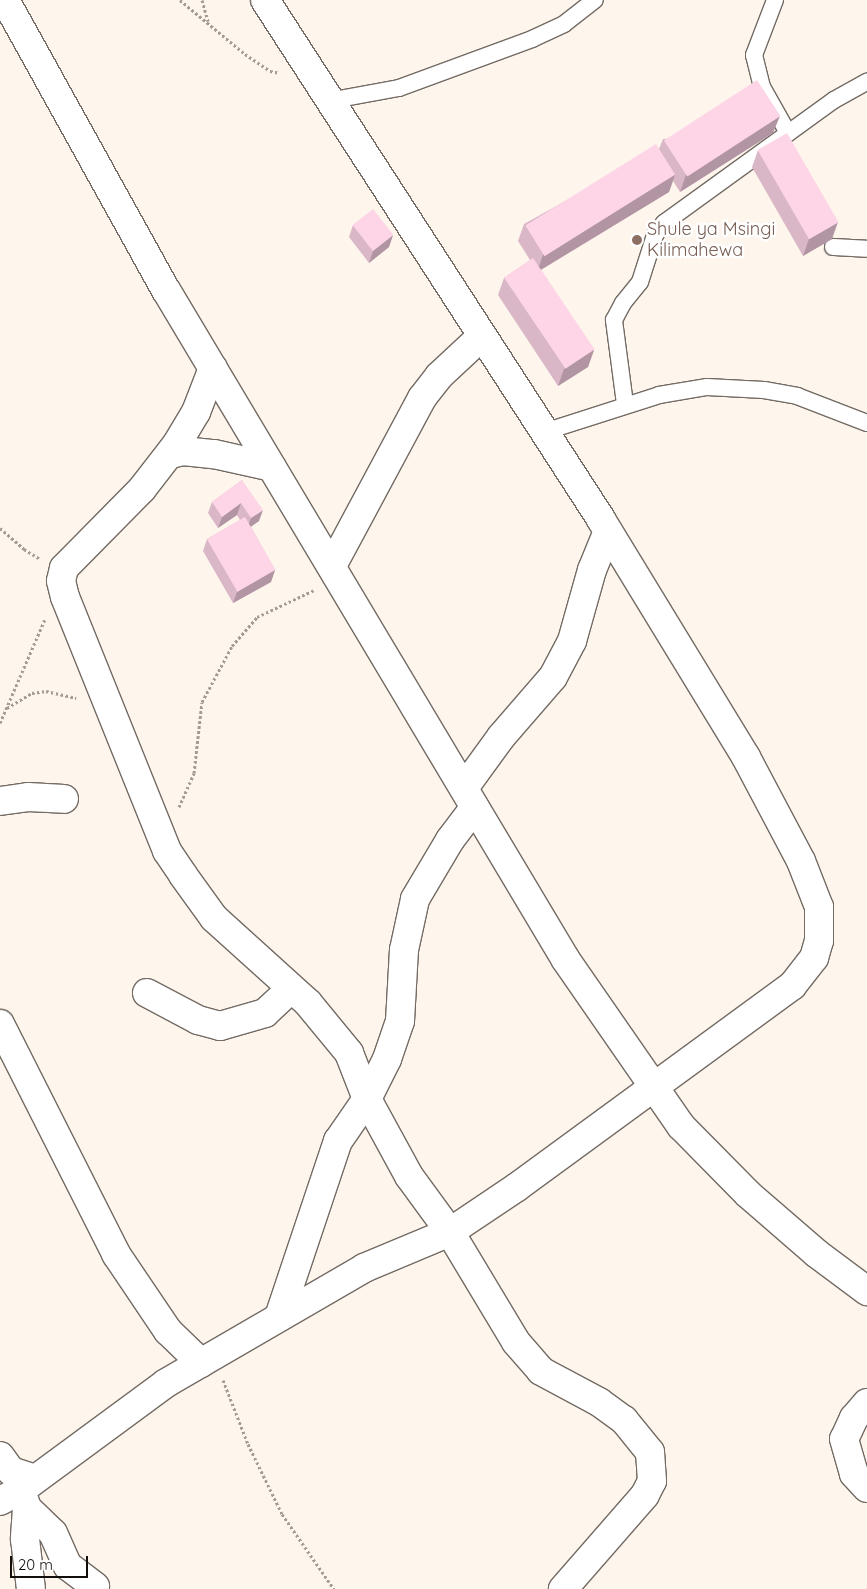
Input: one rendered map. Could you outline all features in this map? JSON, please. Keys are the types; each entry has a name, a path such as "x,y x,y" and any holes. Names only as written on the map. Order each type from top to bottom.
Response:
{"street":[{"path":"5,0 102,179 566,960 681,1126 748,1194 816,1253 867,1291"},
{"path":"21,1495 166,1383 364,1268 450,1232 578,1144 654,1086 792,986 814,958 820,941 819,906 801,861 746,757 608,531 328,102 265,0"},
{"path":"334,570 422,398 439,376 482,336"},
{"path":"213,368 196,412 170,454 136,496 63,577 111,708 167,851 214,918 320,1017 349,1053 367,1099 409,1176 450,1232 516,1342 541,1371 599,1402 624,1420 650,1452 652,1481 645,1496 563,1589"},
{"path":"170,454 184,452 214,454 272,467"},
{"path":"278,1317 338,1142 367,1099 387,1059 400,1020 404,950 415,899 450,840 470,797 502,737 553,676 572,641 592,570 608,531"},
{"path":"0,801 28,797 64,799"},
{"path":"147,993 198,1020 220,1026 266,1013 291,989"},
{"path":"0,1024 116,1254 168,1331 208,1360"},
{"path":"867,1403 854,1418 844,1440 854,1474 867,1488"},
{"path":"0,1456 11,1471 21,1495 31,1589"},
{"path":"21,1495 53,1533 68,1566 96,1586"}],"lane":[{"path":"328,102 399,88 532,39 564,24 595,0"},
{"path":"775,0 754,55 762,87 788,133"},
{"path":"625,404 614,320 640,282 655,235 664,223 834,100 867,82"},
{"path":"833,247 867,249"},
{"path":"544,432 659,394 707,387 764,390 797,396 867,423"}],"path":[{"path":"180,0 270,71 286,74 307,68"},
{"path":"202,0 208,22"},
{"path":"0,528 24,549 63,577 25,661 0,723"},
{"path":"160,834 187,790 194,772 202,702 232,646 257,617 316,588 334,570"},
{"path":"7,708 22,696 46,691 111,708"},
{"path":"208,1360 282,1514 334,1589"}],"building":[{"path":"757,80 780,116 687,177 664,140"},
{"path":"787,133 838,222 809,239 758,150"},
{"path":"656,144 675,175 544,256 525,226"},
{"path":"373,209 393,235 373,251 353,225"},
{"path":"533,258 595,349 565,369 504,278"},
{"path":"242,480 263,510 251,518 241,503 222,517 212,502"},
{"path":"245,517 276,570 237,592 207,539"}],"place":[{"name":"Shule ya Msingi Kilimahewa","path":"637,240"}]}
